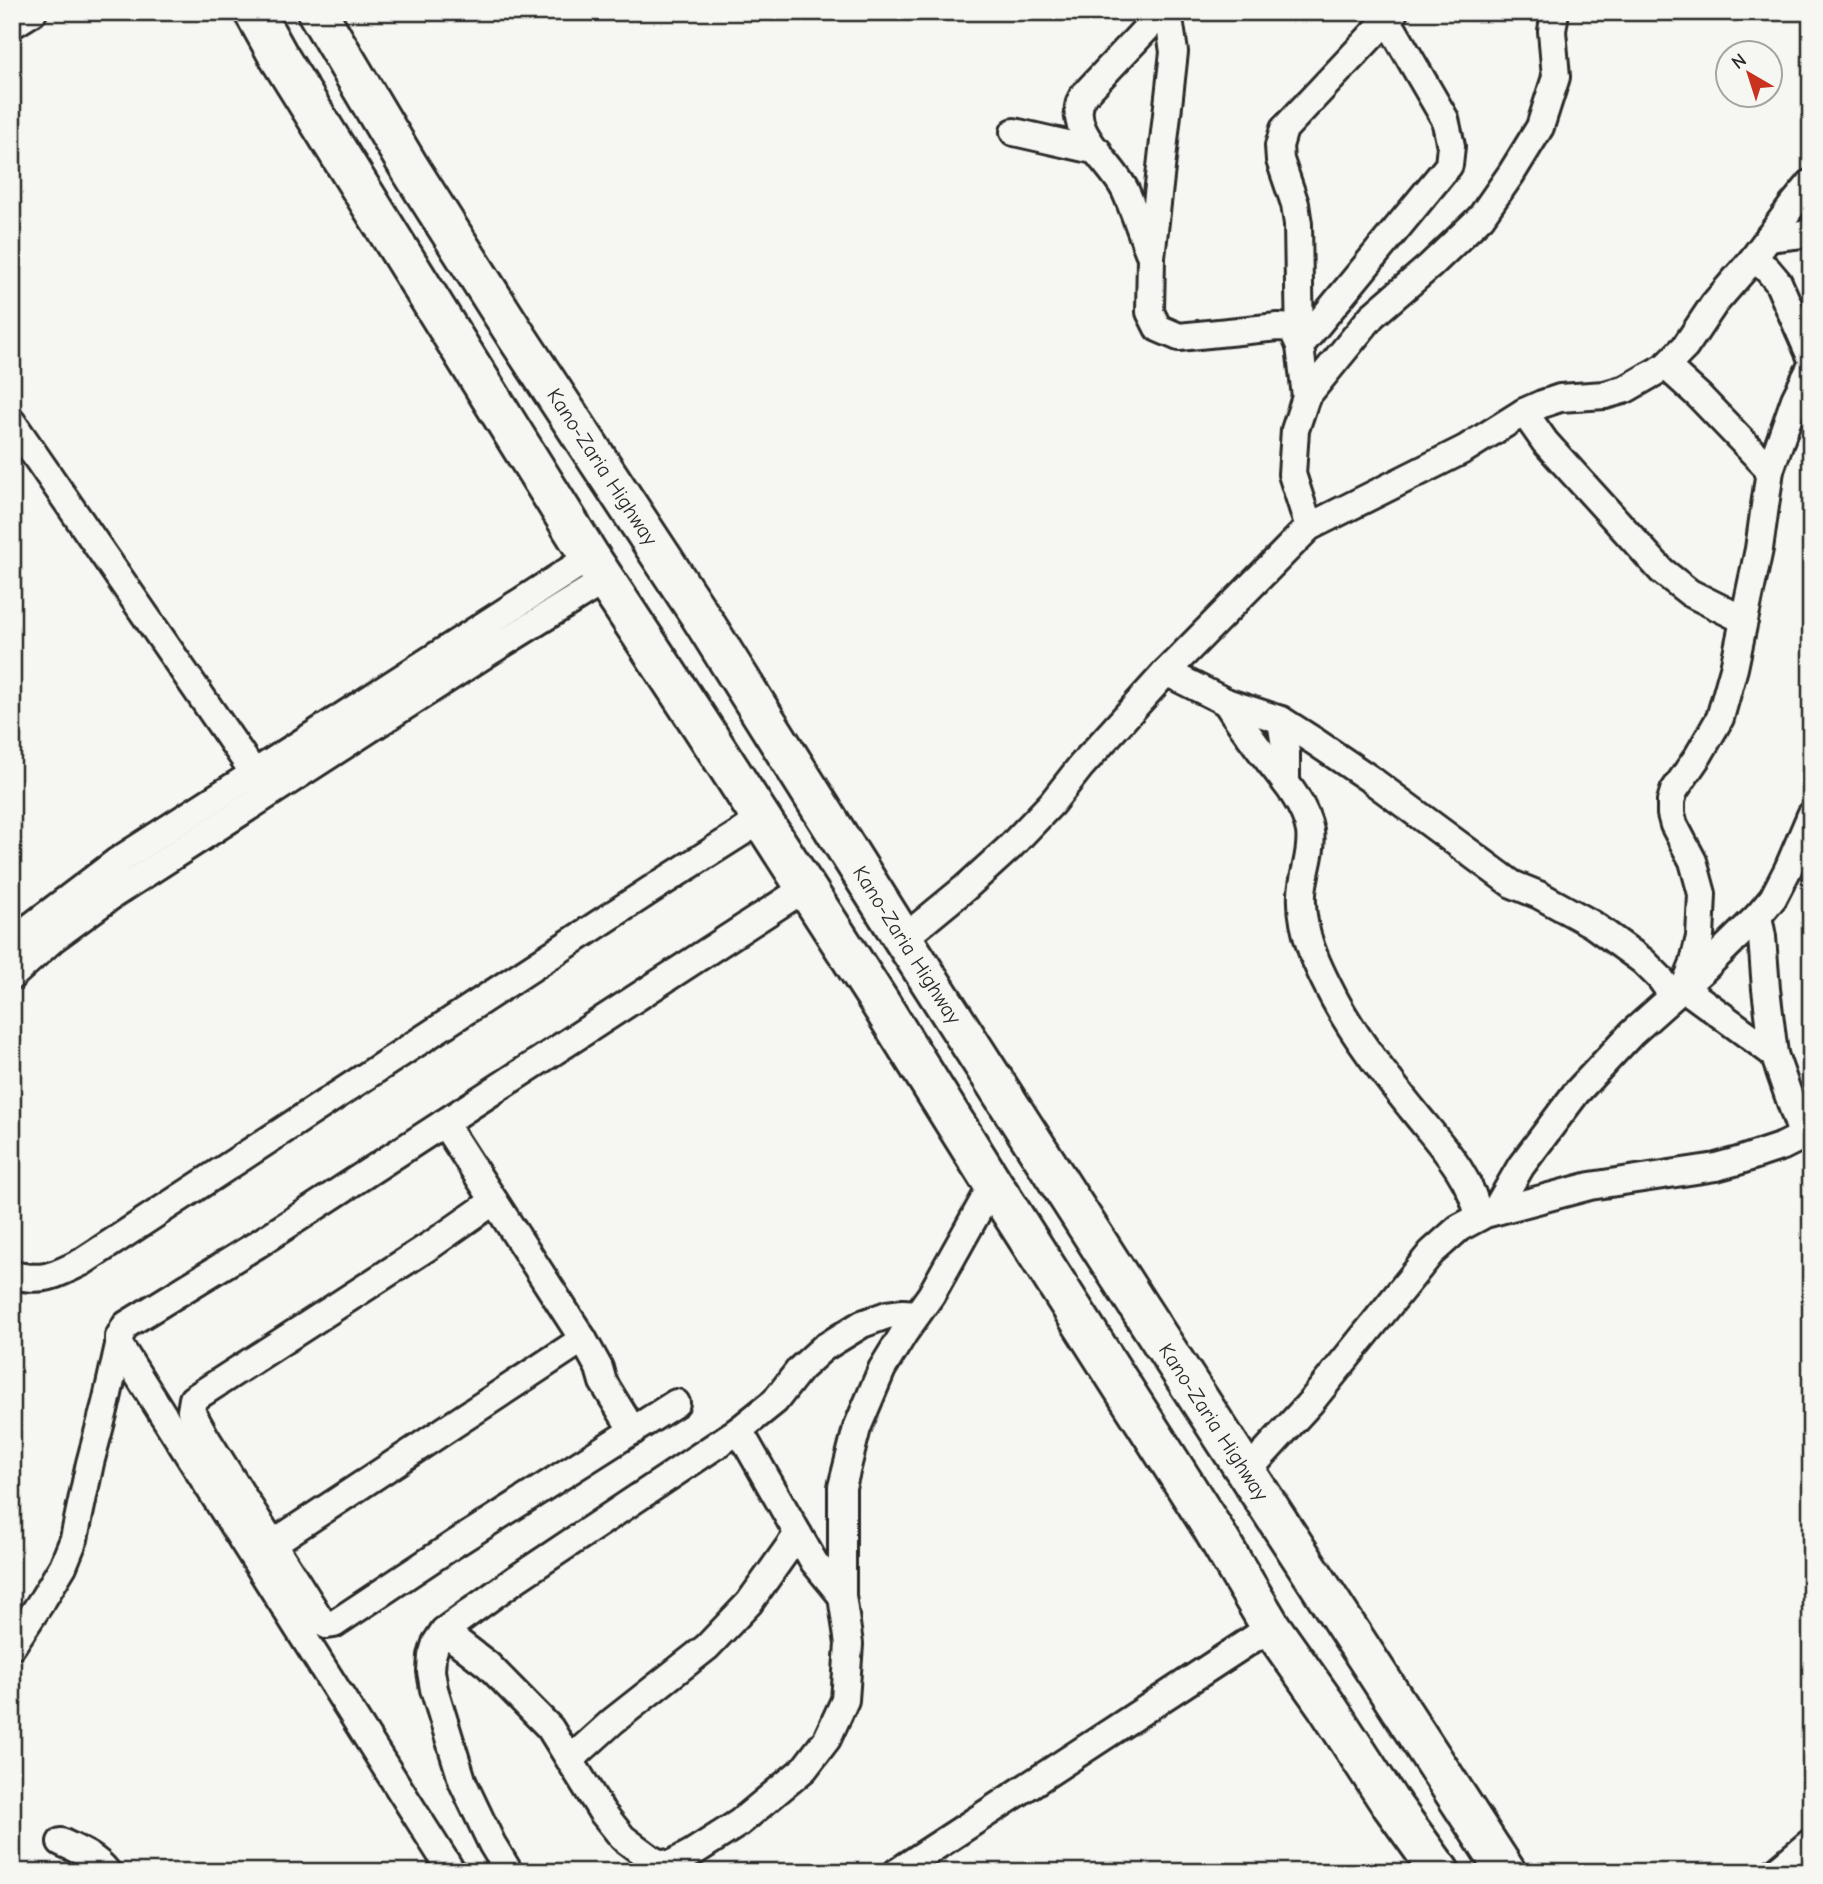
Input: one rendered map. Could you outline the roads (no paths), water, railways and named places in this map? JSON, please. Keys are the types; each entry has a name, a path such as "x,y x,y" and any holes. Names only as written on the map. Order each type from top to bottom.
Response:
{"highway":[{"path":"254,12 279,57 597,568 880,1003 1212,1526 1271,1627 1440,1872"},
{"name":"Kano-Zaria Highway","path":"317,12 409,167 524,348 706,625 903,939 1506,1872"},
{"path":"1388,1800 1439,1769"}],"street":[{"path":"12,25 33,12"},
{"path":"1151,257 1124,189 1083,132 1078,120 1078,104 1162,12"},
{"path":"1168,12 1174,52 1151,257 1150,312 1158,328 1179,337 1278,327 1292,328 1300,346"},
{"path":"1300,346 1449,165 1451,146 1445,119 1391,15 1284,130 1279,146 1280,160 1295,204 1298,224 1300,346 1306,397"},
{"path":"1309,527 1292,474 1295,430 1306,397 1372,316 1481,217 1511,173 1540,127 1556,77 1549,19"},
{"path":"1014,132 1098,152"},
{"path":"903,939 1009,848 1052,803 1166,672 1309,527 1465,449 1524,412 1560,398 1605,395 1626,389 1666,366 1685,347 1714,304 1811,183"},
{"path":"1761,248 1811,233"},
{"path":"1761,248 1767,269 1778,282 1811,357"},
{"path":"1666,366 1699,396 1770,470"},
{"path":"1678,992 1693,965 1700,937 1702,894 1692,861 1674,825 1671,801 1674,791 1720,718 1734,668 1759,549 1770,470 1795,400 1811,368"},
{"path":"1524,412 1545,442 1662,571 1690,593 1744,620"},
{"path":"12,422 260,784"},
{"path":"12,976 80,918 260,784 597,568"},
{"path":"1166,672 1226,702 1281,720 1370,779 1512,884 1539,895 1592,924 1643,961 1678,992 1774,1054"},
{"path":"1226,702 1304,812 1310,831 1310,850 1302,896 1308,940 1336,1003 1403,1097 1445,1149 1487,1214"},
{"path":"1281,720 1286,753 1286,783"},
{"path":"12,941 116,862 260,784"},
{"path":"1487,1214 1576,1093 1632,1033 1758,916 1773,898 1811,815"},
{"path":"12,1275 41,1279 82,1262 761,820"},
{"path":"12,1646 63,1566 74,1539 119,1337 126,1325 258,1244 805,888"},
{"path":"1247,1473 1310,1402 1431,1253 1458,1228 1487,1214 1590,1186 1727,1164 1756,1156 1807,1134 1774,1054 1758,916"},
{"path":"444,1123 583,1339 599,1368 603,1382 633,1431"},
{"path":"444,1631 488,1665 550,1728 603,1812 623,1838 663,1868 739,1823 804,1769 827,1739 845,1700 849,1644 842,1597 842,1487 854,1439 881,1368 931,1295 993,1184"},
{"path":"494,1201 193,1399 191,1411 322,1622 332,1625 676,1403"},
{"path":"509,1872 492,1844 463,1783 434,1689 432,1656 444,1631 738,1430 775,1401 800,1369 823,1348 862,1324 887,1315 917,1314"},
{"path":"272,1545 583,1339"},
{"path":"119,1345 452,1872"},
{"path":"738,1430 814,1562 842,1597"},
{"path":"571,1759 613,1721 706,1647 749,1603 798,1534"},
{"path":"897,1872 1271,1627"},
{"path":"61,1842 83,1852 102,1865 107,1872"},
{"path":"1775,1872 1811,1842"}]}
